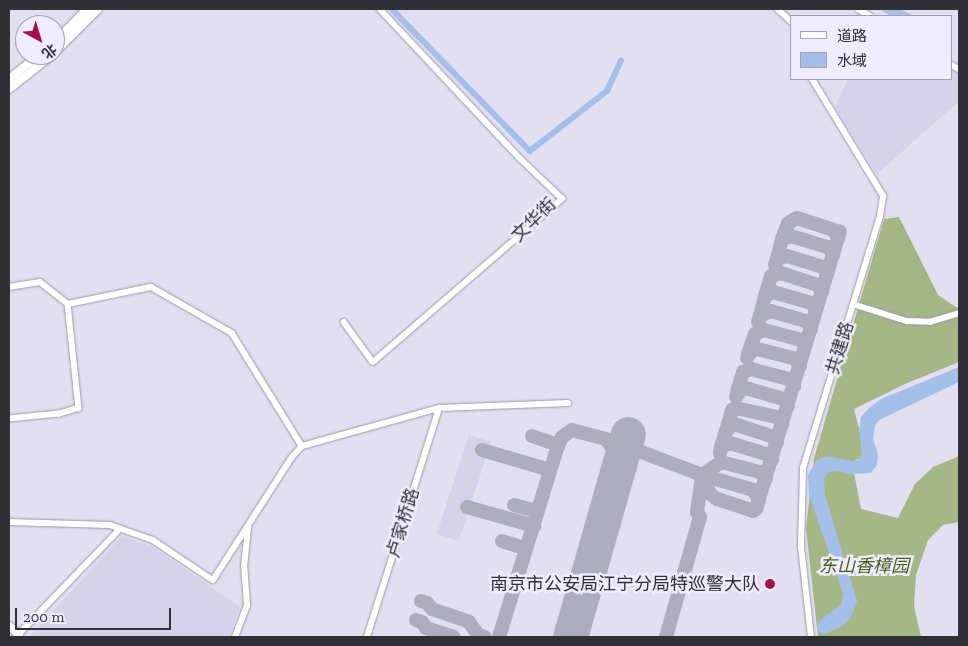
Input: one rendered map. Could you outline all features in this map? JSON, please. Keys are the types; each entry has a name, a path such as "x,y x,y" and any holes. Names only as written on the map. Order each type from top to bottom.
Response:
{"main road":[{"path":"65,32 87,9"},
{"path":"65,42 98,9"},
{"path":"9,79 26,65"},
{"path":"9,89 39,65"},
{"path":"9,626 17,636"}],"street":[{"name":"文华街","path":"344,322 374,362 562,199 521,160 379,9"},
{"path":"778,9 790,20"},
{"name":"共建路","path":"811,637 801,548 803,468 880,216 882,196 813,80"},
{"path":"9,287 40,282 68,304 79,408 59,414 9,419"},
{"path":"68,304 151,288 232,333 302,446"},
{"path":"853,304 907,321 930,322 959,313"},
{"path":"9,522 110,525 153,540 213,580 302,446 439,408 568,404"},
{"name":"卢家桥路","path":"367,637 439,408"},
{"path":"235,637 247,606 244,567 248,526"},
{"path":"17,636 120,529"}],"shaded area":[{"path":"953,70 959,74 959,101 877,174 835,107 848,80 953,80"},
{"path":"469,435 491,442 459,541 437,534"},
{"path":"122,536 153,547 240,607 229,637 29,637"}],"green space":[{"name":"东山香樟园","path":"899,217 938,295 959,309 959,362 905,384 854,409 866,455 852,462 861,509 898,518 915,484 933,467 959,456 959,522 943,525 928,540 916,575 914,606 921,637 818,637 806,528 814,458 884,219"}],"water":[{"path":"879,9 900,9 912,15 889,15"},
{"path":"959,367 959,382 879,420 875,426 873,439 878,454 877,465 871,473 850,474 838,471 829,472 824,478 825,495 857,601 850,619 842,626 825,634 820,633 817,629 818,622 841,605 843,593 809,495 808,475 816,461 826,456 852,461 858,460 862,453 859,430 861,417 881,399"}],"waterway":[{"path":"392,9 530,151 607,91 621,61"}],"taxiway":[{"path":"782,239 788,223 797,218 833,230 838,237"},
{"path":"636,450 702,475 707,482 709,493 717,499 753,511 756,509 840,231"},
{"path":"777,259 782,239 791,236 828,247 833,254"},
{"path":"775,265 777,259 787,256 823,267 827,274"},
{"path":"765,296 771,276 781,273 818,285 822,292"},
{"path":"760,316 765,296 773,292 812,303 816,310"},
{"path":"758,322 760,316 771,311 807,321 811,329"},
{"path":"748,354 755,334 764,330 801,340 805,346"},
{"path":"747,358 751,351 757,349 794,358 800,366"},
{"path":"737,392 743,372 751,369 789,379 794,386"},
{"path":"736,397 743,388 749,389 784,399 788,406"},
{"path":"726,431 732,410 736,408 777,417 782,424"},
{"path":"721,447 726,431 734,424 772,436 777,442"},
{"path":"499,637 562,437 572,430 606,439 616,454 618,469"},
{"path":"532,436 558,445"},
{"path":"720,453 721,447 730,443 767,454 772,460"},
{"path":"482,450 550,470"},
{"path":"702,475 721,462 760,472 766,479"},
{"path":"702,475 754,490 759,501"},
{"path":"666,637 700,517 697,512 702,475"},
{"path":"514,505 537,511"},
{"path":"467,507 534,526"},
{"path":"502,541 526,549"},
{"path":"421,601 427,603 432,609 469,622 478,635 485,637"},
{"path":"416,620 422,622 426,628 454,637"}],"runway":[{"path":"570,637 628,434"}],"place":[{"name":"南京市公安局江宁分局特巡警大队","path":"770,584"}]}
